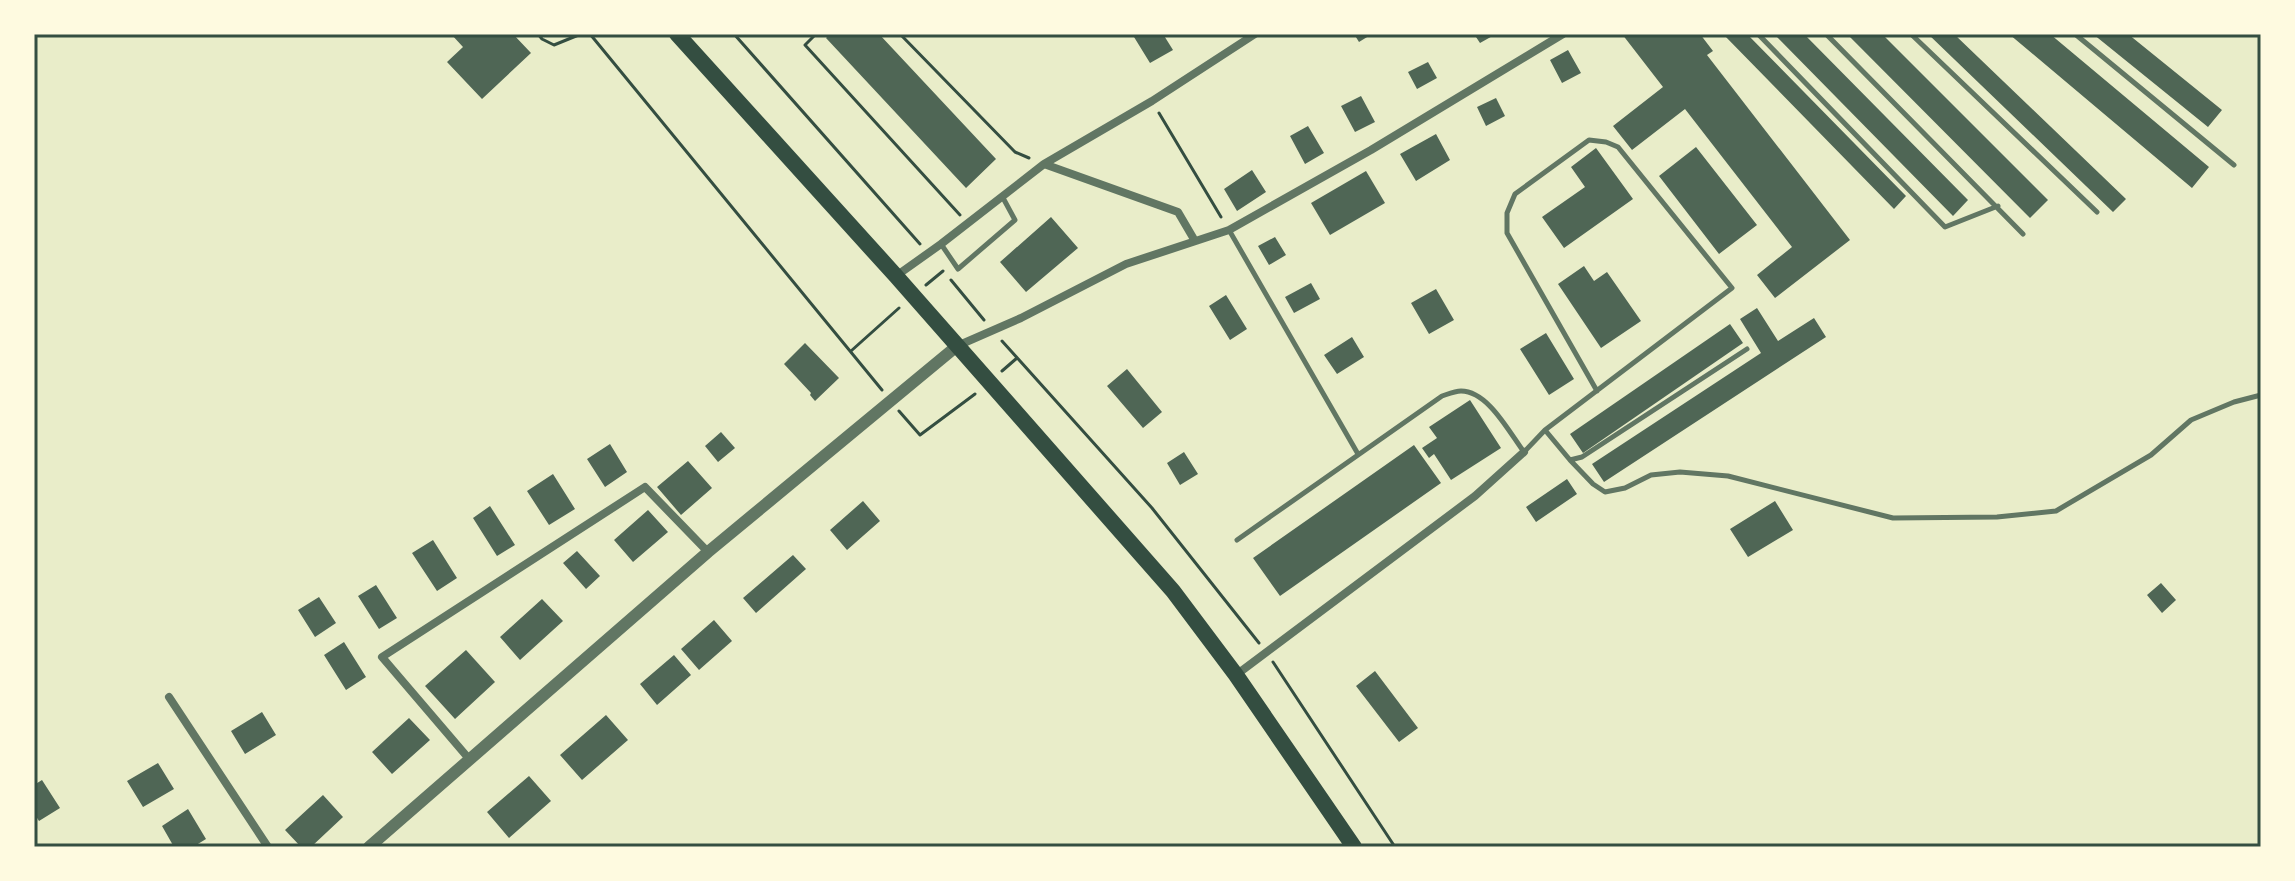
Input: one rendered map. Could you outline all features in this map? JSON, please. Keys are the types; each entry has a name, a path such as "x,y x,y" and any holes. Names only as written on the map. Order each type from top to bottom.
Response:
{"highway":[{"path":"677,34 896,276 1173,591 1236,675 1354,847"}],"street":[{"path":"896,276 1044,164 1152,101 1255,34"},
{"path":"369,847 708,552 957,346 1021,318 1126,264 1229,230 1371,150 1563,34"},
{"path":"1044,164 1178,212 1195,241"},
{"path":"1236,675 1475,496 1524,452"},
{"path":"470,760 382,657 645,487 708,552"},
{"path":"169,697 268,847"}],"lane":[{"path":"1758,34 1945,227 1998,206"},
{"path":"1826,34 2023,234"},
{"path":"1911,34 2097,212"},
{"path":"2075,34 2234,165"},
{"path":"1237,540 1442,396 1460,391 1475,394 1488,403 1524,452 1545,430 1597,391 1732,288 1618,147 1589,140 1515,194 1507,213 1507,233 1597,391"},
{"path":"941,244 958,269 1015,220 1002,196"},
{"path":"1229,230 1358,454"},
{"path":"1570,460 1582,457 1747,349"},
{"path":"1545,430 1593,484 1605,492 1625,488 1651,475 1680,472 1728,476 1893,518 1997,517 2056,511 2151,455 2191,420 2234,402 2261,395"}],"path":[{"path":"538,34 554,45 581,34"},
{"path":"590,34 920,435 990,383 1017,358"},
{"path":"734,34 929,254"},
{"path":"816,34 805,45 968,224"},
{"path":"900,34 1015,152 1044,164"},
{"path":"1152,101 1229,230"},
{"path":"851,351 943,271 1152,508 1266,653 1395,847"}],"building":[{"path":"451,34 513,34 531,53 482,99 447,62 463,47"},
{"path":"830,34 879,34 996,159 966,188 826,38"},
{"path":"1163,34 1173,50 1150,63 1134,37"},
{"path":"1354,34 1372,34 1359,42"},
{"path":"1474,34 1496,34 1480,43"},
{"path":"1622,34 1700,34 1713,51 1707,55 1850,240 1775,298 1757,275 1792,247 1685,109 1632,150 1613,126 1663,87"},
{"path":"1723,34 1747,34 1906,196 1894,209"},
{"path":"1774,34 1804,34 1968,200 1953,216"},
{"path":"1847,34 1882,34 2048,200 2030,218"},
{"path":"1928,34 1954,34 2126,199 2113,212"},
{"path":"2009,34 2050,34 2209,167 2192,188"},
{"path":"2093,34 2128,34 2222,110 2208,127"},
{"path":"1568,50 1581,73 1562,83 1550,60"},
{"path":"1428,62 1437,78 1417,89 1408,72"},
{"path":"1361,96 1375,122 1355,132 1341,106"},
{"path":"1496,98 1505,116 1486,126 1477,107"},
{"path":"1308,126 1324,153 1305,164 1290,136"},
{"path":"1436,134 1450,160 1416,181 1400,154"},
{"path":"1696,147 1757,225 1719,254 1659,176"},
{"path":"1596,148 1633,199 1564,248 1542,217 1585,187 1571,167"},
{"path":"1252,170 1266,192 1237,211 1224,189"},
{"path":"1366,171 1385,203 1330,235 1311,203"},
{"path":"1051,217 1078,248 1026,292 1000,262"},
{"path":"1275,237 1286,255 1269,265 1258,246"},
{"path":"1584,266 1594,281 1607,272 1641,321 1601,348 1558,284"},
{"path":"1311,283 1320,299 1294,313 1285,297"},
{"path":"1436,289 1454,320 1429,334 1411,303"},
{"path":"1226,295 1247,329 1230,340 1209,306"},
{"path":"1757,308 1778,341 1814,318 1826,337 1604,482 1592,464 1761,353 1740,319"},
{"path":"1730,324 1743,343 1583,453 1570,434"},
{"path":"1546,333 1574,379 1549,395 1520,349"},
{"path":"1352,337 1364,357 1337,374 1324,355"},
{"path":"805,343 839,378 815,401 784,364"},
{"path":"1127,369 1162,412 1143,428 1107,386"},
{"path":"1470,400 1501,448 1451,480 1434,454 1429,458 1422,448 1437,438 1429,427"},
{"path":"721,432 735,448 718,462 705,446"},
{"path":"610,444 627,472 605,487 587,459"},
{"path":"1414,445 1441,483 1280,596 1253,558"},
{"path":"1184,452 1198,474 1180,485 1167,463"},
{"path":"688,461 712,488 681,515 657,487"},
{"path":"553,474 575,509 549,525 527,491"},
{"path":"1567,479 1577,494 1536,522 1526,507"},
{"path":"863,501 880,521 847,550 830,530"},
{"path":"1775,501 1793,530 1748,557 1730,529"},
{"path":"490,506 515,545 497,556 473,518"},
{"path":"648,510 668,532 633,562 614,540"},
{"path":"433,540 457,578 437,591 412,553"},
{"path":"577,551 600,576 586,589 563,563"},
{"path":"793,555 806,569 756,613 743,598"},
{"path":"2161,583 2176,600 2162,613 2147,595"},
{"path":"376,585 397,618 379,629 358,596"},
{"path":"319,597 336,623 315,637 298,610"},
{"path":"542,599 563,621 520,660 500,637"},
{"path":"714,620 732,641 699,670 681,649"},
{"path":"344,642 366,677 346,690 324,655"},
{"path":"466,650 495,682 455,719 425,686"},
{"path":"674,655 691,675 657,705 640,684"},
{"path":"1375,671 1418,728 1399,742 1356,686"},
{"path":"262,712 276,735 245,754 231,731"},
{"path":"606,715 628,740 582,780 560,755"},
{"path":"409,718 430,740 392,774 372,752"},
{"path":"158,763 174,789 143,807 127,781"},
{"path":"529,776 551,801 509,838 487,812"},
{"path":"42,780 60,808 39,821 34,813 34,785"},
{"path":"323,795 343,817 311,847 301,847 285,830"},
{"path":"188,809 206,839 193,847 174,847 162,826"}]}
